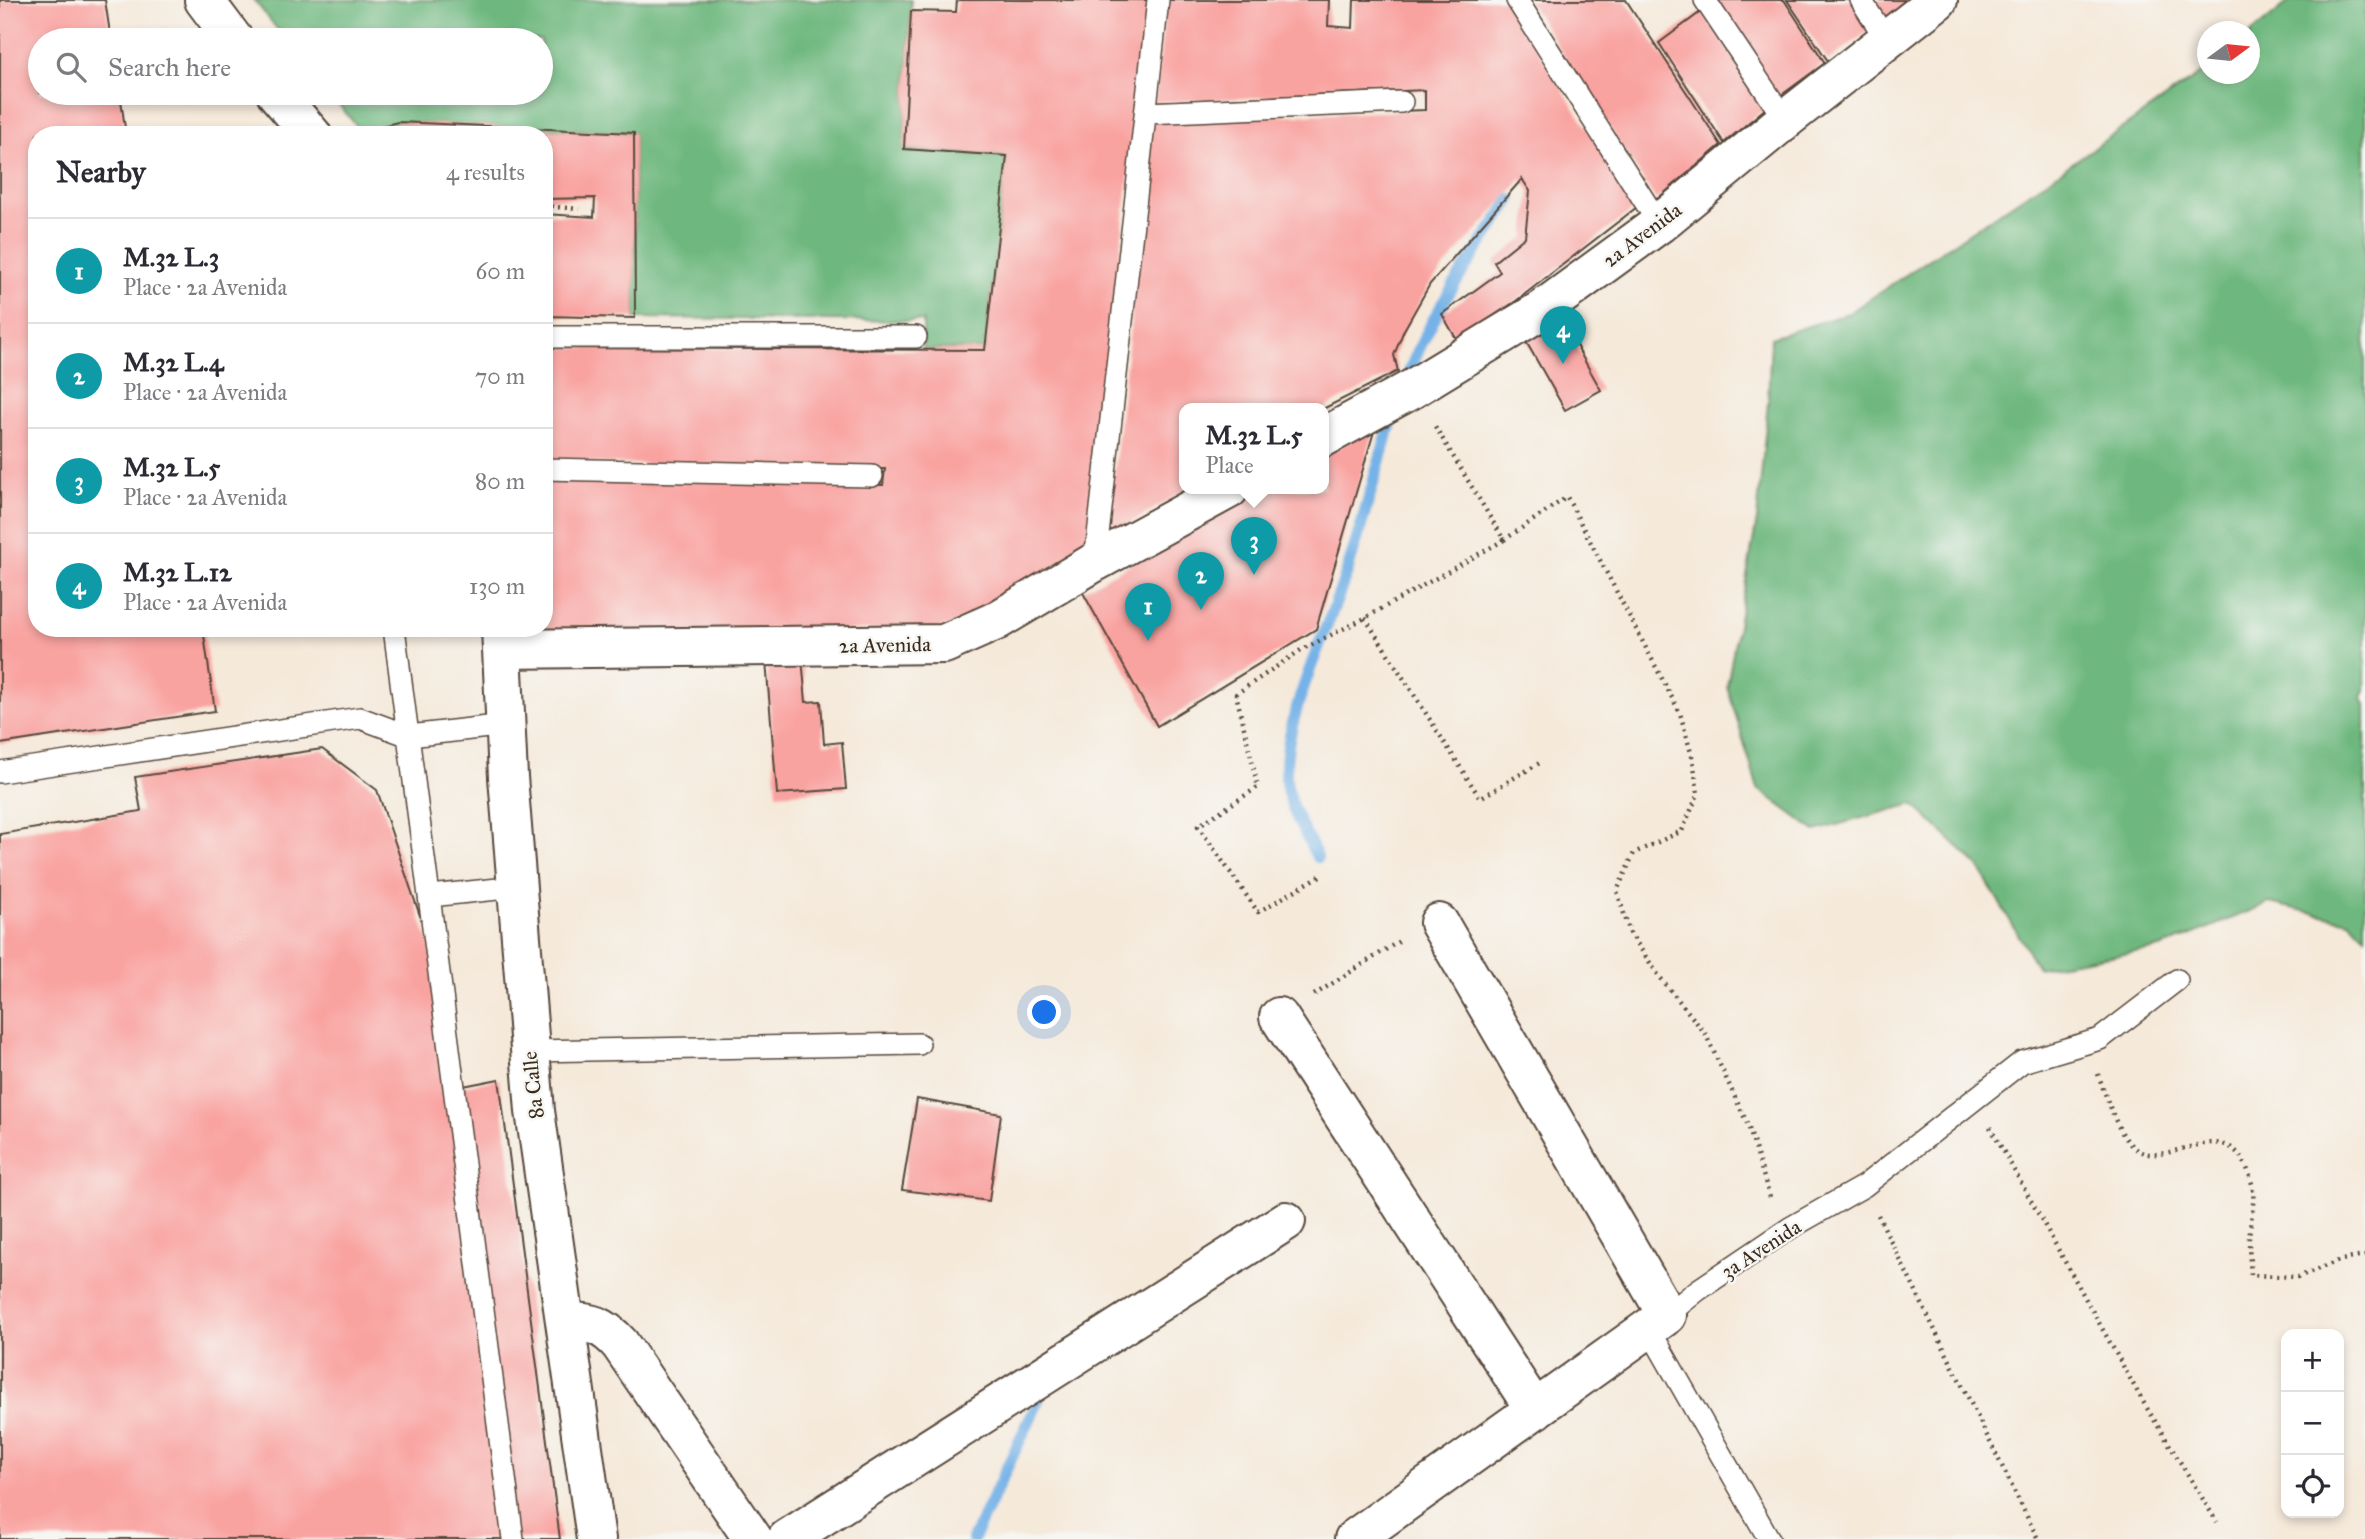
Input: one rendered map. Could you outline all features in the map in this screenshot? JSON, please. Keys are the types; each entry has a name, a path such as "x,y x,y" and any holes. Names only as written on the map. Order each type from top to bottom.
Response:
{"street":[{"path":"204,0 224,28"},
{"name":"2a Avenida","path":"1329,434 1411,390 1540,311 1659,224 1785,120 1938,0"},
{"path":"286,105 304,126"},
{"name":"2a Avenida","path":"501,638 944,644 996,621 1095,562 1219,494"},
{"name":"8a Calle","path":"501,638 535,1111 596,1539"},
{"path":"1438,923 1658,1322"},
{"path":"1279,1017 1535,1410"},
{"path":"787,1539 1286,1221"},
{"path":"567,1322 588,1322 607,1330 614,1337 753,1539"},
{"name":"3a Avenida","path":"1354,1539 1658,1322"}],"lane":[{"path":"1095,562 1158,0"},
{"path":"1517,0 1659,224"},
{"path":"1705,0 1785,120"},
{"path":"1861,0 1888,41"},
{"path":"1146,113 1402,102"},
{"path":"553,337 916,337"},
{"path":"553,469 873,476"},
{"path":"395,637 513,1539"},
{"path":"0,772 360,718 409,736 506,724"},
{"path":"429,897 518,887"},
{"name":"3a Avenida","path":"1658,1322 1698,1290 1790,1228 1864,1186 2022,1062 2100,1039 2177,980"},
{"path":"530,1051 919,1044"},
{"path":"1658,1322 1769,1539"}],"path":[{"path":"553,207 579,209"},
{"path":"1411,390 1504,540"},
{"path":"1320,876 1258,912 1198,826 1258,786 1236,694 1301,650 1365,618 1504,540 1567,497 1680,713 1699,794 1682,831 1634,853 1617,891 1630,933 1659,976 1705,1033 1748,1125 1772,1204 1790,1228"},
{"path":"1365,618 1479,798 1544,761"},
{"path":"1279,1017 1430,922 1438,923"},
{"path":"2087,1044 2123,1135 2138,1151 2159,1154 2195,1144 2227,1146 2244,1159 2253,1187 2249,1238 2251,1275 2298,1277 2340,1260 2365,1256"},
{"path":"1974,1099 2142,1400 2217,1522"},
{"path":"1864,1186 2038,1539"}],"green space":[{"path":"254,0 911,0 904,149 1007,156 985,350 923,349 923,321 635,318 634,133 553,129 553,126 398,122 384,126 357,126 339,105 553,105 553,28 276,28"},
{"path":"2291,0 2365,0 2365,689 2362,698 2365,705 2365,936 2349,921 2269,903 2160,948 2038,968 1978,866 1913,804 1815,831 1758,789 1727,686 1757,520 1771,338 1849,313 2197,76 2197,84 2260,84 2260,26"}],"building":[{"path":"0,0 105,0 109,28 28,28 28,105 122,105 125,126 28,126 28,637 204,637 215,711 0,744"},
{"path":"957,0 1149,0 1086,549 953,624 937,629 553,635 553,477 883,485 885,469 553,462 553,348 985,350 1007,156 904,149 911,11 956,12"},
{"path":"1166,0 1329,0 1328,26 1353,28 1354,0 1506,0 1637,207 1516,301 1457,340 1442,314 1500,272 1494,262 1525,237 1530,191 1522,179 1430,284 1404,330 1394,355 1398,371 1329,406 1329,403 1179,403 1179,494 1107,537 1153,121 1425,110 1425,90 1155,102"},
{"path":"1528,0 1626,0 1721,145 1656,200"},
{"path":"1711,0 1784,0 1825,63 1776,99"},
{"path":"1787,0 1853,0 1871,29 1828,61"},
{"path":"1866,0 1911,0 1881,24"},
{"path":"1702,11 1766,108 1724,143 1659,43"},
{"path":"398,122 484,126 382,126"},
{"path":"553,129 634,133 635,318 553,316 553,215 594,217 595,198 553,199"},
{"path":"1560,317 1601,390 1565,410 1524,338"},
{"path":"1375,428 1316,629 1157,726 1082,591 1256,494 1329,494 1329,453"},
{"path":"802,658 806,702 821,701 824,744 842,742 846,789 777,794 766,661"},
{"path":"322,749 377,790 432,951 453,1088 499,1079 560,1539 0,1539 0,834 141,811 135,777"},
{"path":"917,1099 1001,1114 989,1201 902,1190"}],"waterway":[{"path":"1406,381 1439,310 1511,200"},
{"path":"1317,857 1290,799 1286,778 1287,753 1300,699 1341,590 1396,408"},
{"path":"973,1539 1038,1402"}],"place":[{"name":"M.32 L.12","path":"1563,364"},
{"name":"M.32 L.5","path":"1254,575"},
{"name":"M.32 L.4","path":"1201,610"},
{"name":"M.32 L.3","path":"1148,641"}]}
